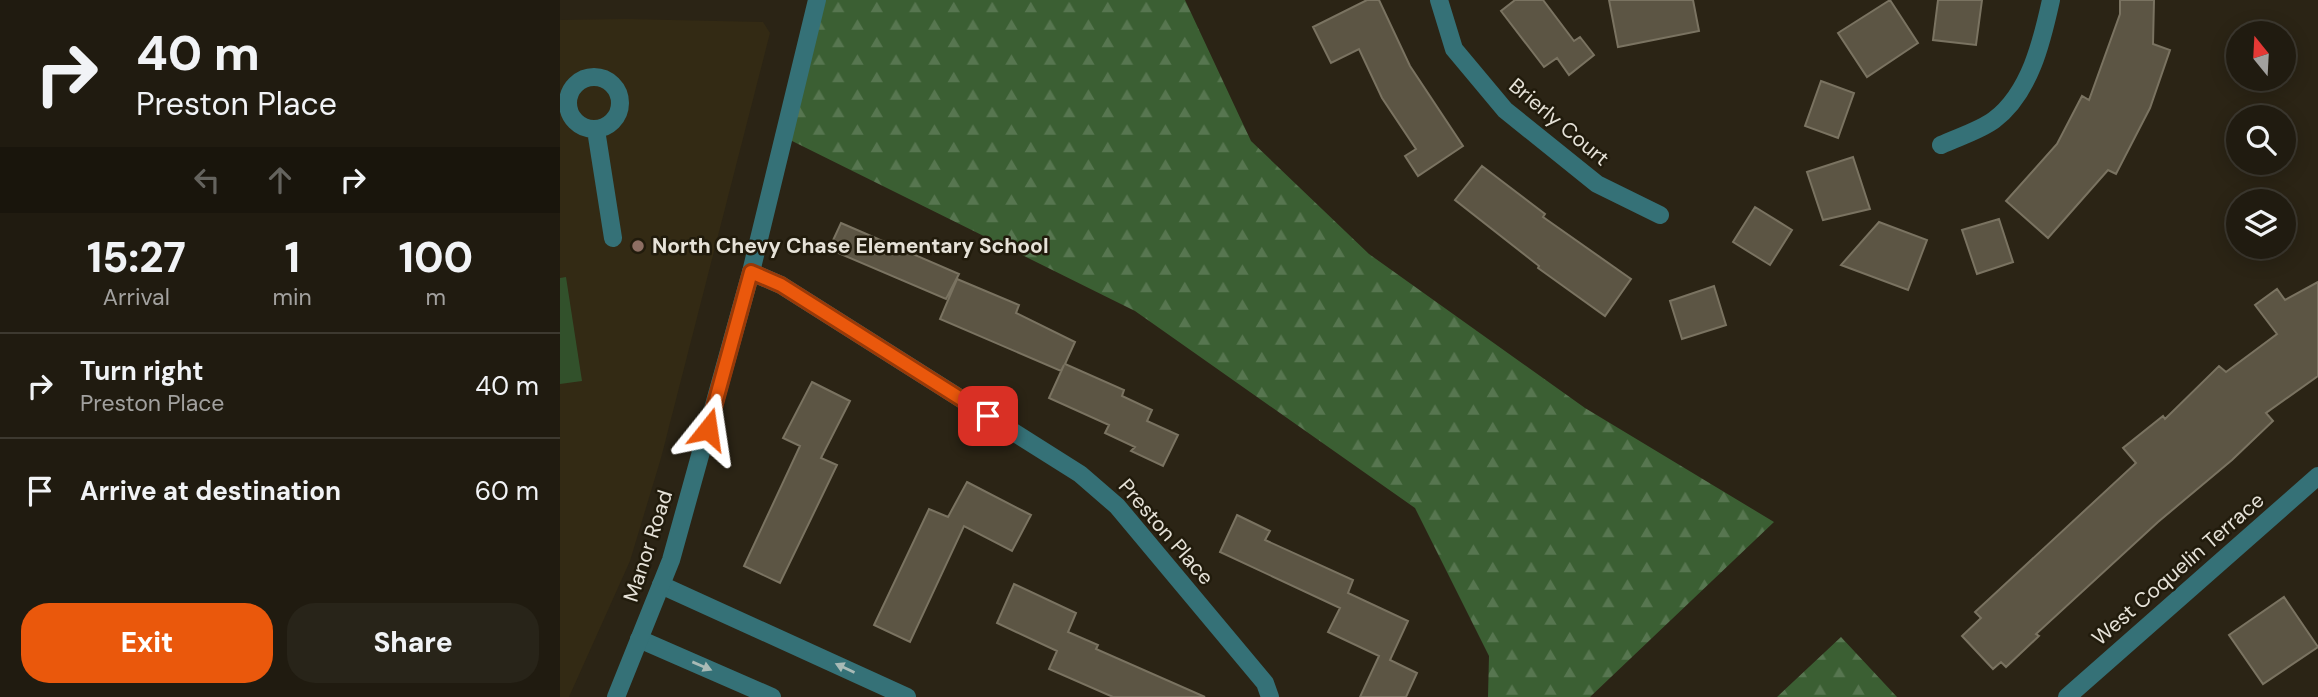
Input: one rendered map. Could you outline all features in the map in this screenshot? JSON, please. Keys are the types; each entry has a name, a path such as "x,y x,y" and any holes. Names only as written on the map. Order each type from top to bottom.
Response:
{"street":[{"name":"Manor Road","path":"616,697 671,560 751,272 817,0"},
{"name":"Brierly Court","path":"1439,0 1454,49 1505,110 1597,184 1660,215"},
{"path":"1941,145 1995,120 2017,94 2042,45 2051,0"},
{"path":"602,78 618,91 620,101 614,121 596,130 576,124 570,115 567,87 582,80 602,78"},
{"path":"596,130 612,238"},
{"name":"Preston Place","path":"751,272 781,285 1080,474 1117,506 1265,683 1270,697"},
{"name":"West Coquelin Terrace","path":"2067,697 2318,476"},
{"path":"661,585 907,697"},
{"path":"639,639 772,697"}],"shaded area":[{"name":"North Chevy Chase Elementary School","path":"560,20 763,22 770,33 661,458 630,561 569,697 560,697"}],"green space":[{"path":"817,0 1185,0 1251,141 1369,254 1585,408 1774,522 1590,697 1488,697 1489,656 1415,508 1135,311 784,137"},
{"path":"566,277 582,381 560,384 560,278"},
{"path":"1841,637 1897,697 1777,697"}],"building":[{"path":"1367,0 1379,0 1410,66 1463,146 1418,176 1405,156 1416,149 1382,98 1359,49 1331,63 1313,27"},
{"path":"1515,0 1543,0 1574,41 1580,37 1594,55 1569,75 1557,58 1544,67 1501,11"},
{"path":"1609,0 1693,0 1699,31 1618,47"},
{"path":"1890,0 1918,43 1867,77 1838,33"},
{"path":"1938,0 1982,0 1976,45 1933,40"},
{"path":"2120,0 2154,0 2153,44 2170,50 2150,108 2116,174 2108,170 2048,238 2006,201 2057,144 2082,96 2089,100 2120,14"},
{"path":"1821,81 1854,93 1838,138 1805,126"},
{"path":"1853,157 1870,209 1823,220 1807,172"},
{"path":"1482,166 1545,214 1543,217 1631,279 1605,316 1538,268 1539,266 1455,200"},
{"path":"1755,207 1792,230 1770,265 1733,242"},
{"path":"1999,219 2013,262 1977,274 1962,230"},
{"path":"1879,222 1927,240 1908,290 1841,265"},
{"path":"841,223 959,274 946,299 829,249"},
{"path":"957,279 1019,305 1016,313 1075,342 1065,364 1124,390 1122,396 1152,410 1147,421 1178,435 1163,466 1131,451 1135,447 1105,433 1109,425 1049,398 1064,365 1061,371 940,319"},
{"path":"2318,282 2318,376 2266,413 2273,421 2232,460 2158,522 2036,634 2039,636 2006,667 2001,662 1993,669 1962,636 1981,618 1975,612 2136,463 2123,448 2163,416 2165,419 2219,366 2226,372 2277,334 2255,305 2277,289 2285,300"},
{"path":"1714,286 1726,325 1682,339 1670,301"},
{"path":"812,382 850,401 821,458 837,465 780,583 744,566 800,446 783,438"},
{"path":"967,482 1031,515 1012,551 964,526 910,642 874,625 929,509 948,517"},
{"path":"1237,515 1270,531 1265,540 1353,580 1348,593 1408,621 1390,660 1417,673 1406,697 1360,697 1379,656 1328,632 1340,608 1220,552"},
{"path":"1014,584 1076,613 1068,632 1098,645 1096,649 1205,697 1113,697 1049,669 1057,651 997,623"},
{"path":"2284,597 2318,647 2263,684 2229,635"}],"place":[{"name":"North Chevy Chase Elementary School","path":"638,246"}],"route":[{"path":"708,429 751,272 781,285 988,416"}]}
